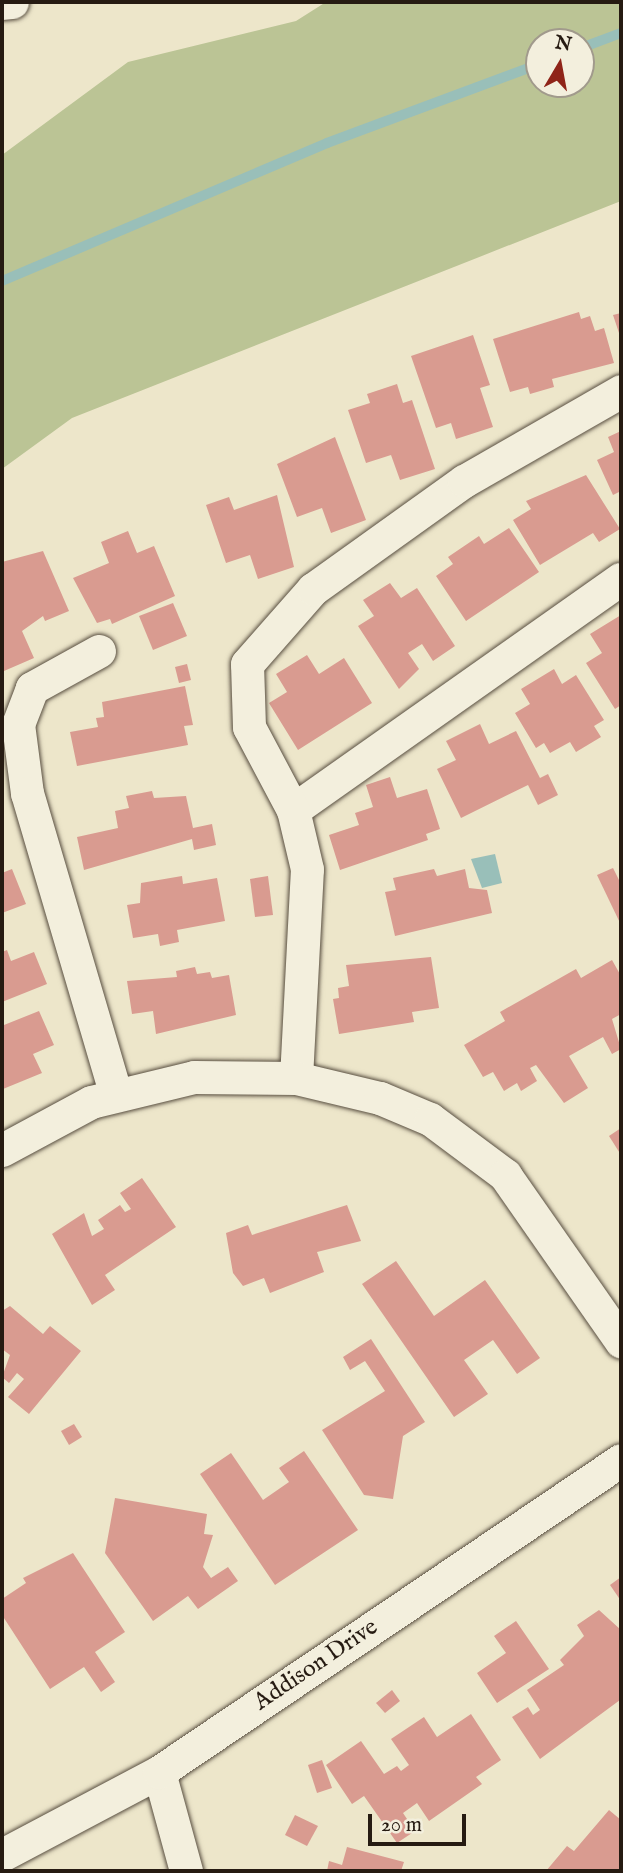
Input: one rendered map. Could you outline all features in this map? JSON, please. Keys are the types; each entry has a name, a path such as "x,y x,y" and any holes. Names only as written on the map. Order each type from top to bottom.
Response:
{"street":[{"path":"2,3 12,2"},
{"path":"296,1078 308,914 307,869 293,810 258,750 244,706 247,664 259,643 313,589 464,481 621,391"},
{"path":"293,810 621,579"},
{"path":"99,651 32,688 18,724 27,793 116,1095"},
{"path":"2,1150 67,1112 116,1095 216,1075 296,1078 408,1109 481,1154 524,1201 621,1341"},
{"name":"Addison Drive","path":"2,1855 159,1772 621,1460"},
{"path":"159,1772 186,1871"}],"green space":[{"path":"326,2 621,2 621,201 72,418 2,469 2,155 128,62 296,21"}],"water":[{"path":"495,854 502,883 482,888 471,859"}],"building":[{"path":"579,312 581,319 590,316 595,331 604,328 614,363 552,379 554,387 530,394 528,387 510,392 493,339"},
{"path":"621,313 621,339 613,315"},
{"path":"473,335 490,385 480,388 493,427 456,439 451,423 436,428 411,356"},
{"path":"397,384 403,403 412,400 435,469 400,480 391,455 366,463 348,410 370,403 367,394"},
{"path":"621,431 621,491 613,495 597,460 614,452 608,437"},
{"path":"335,437 366,520 331,533 322,508 297,517 277,464"},
{"path":"586,475 620,529 599,542 593,533 540,565 513,520 531,509 526,501"},
{"path":"277,495 294,567 258,579 250,555 226,563 206,505 229,497 234,510"},
{"path":"509,528 539,572 466,621 436,576 453,564 448,557 479,536 484,544"},
{"path":"128,531 137,553 154,546 175,596 112,624 110,619 97,623 73,578 109,563 101,542"},
{"path":"43,551 69,611 45,621 43,616 22,631 34,658 4,671 2,562"},
{"path":"390,583 401,598 417,588 455,646 433,661 422,644 408,653 419,669 399,689 358,626 374,616 363,600"},
{"path":"173,603 187,636 153,650 139,616"},
{"path":"621,615 621,705 615,709 586,663 602,653 590,634"},
{"path":"307,655 319,674 344,658 372,703 298,750 269,703 287,692 276,674"},
{"path":"187,664 191,680 179,683 175,667"},
{"path":"554,669 562,684 576,675 604,720 594,726 601,737 576,752 570,742 550,753 544,743 536,748 515,713 530,704 521,689"},
{"path":"185,686 193,725 184,726 188,745 77,766 70,732 98,727 96,718 104,717 102,702"},
{"path":"480,724 489,744 516,731 540,778 548,774 558,795 538,805 528,785 461,818 437,769 456,760 446,741"},
{"path":"390,777 397,798 427,789 440,829 426,834 428,840 340,870 329,835 359,825 355,813 373,807 366,785"},
{"path":"152,791 154,798 186,796 193,828 212,824 216,845 194,850 192,839 84,870 77,837 118,828 115,811 129,808 126,796"},
{"path":"613,868 621,884 621,925 597,875"},
{"path":"12,869 26,904 2,913 2,873"},
{"path":"434,869 437,876 465,869 469,888 487,890 492,913 395,936 385,892 396,890 393,878"},
{"path":"182,876 183,884 217,878 225,921 177,930 179,942 160,946 158,934 133,938 127,905 140,903 141,883"},
{"path":"268,876 273,915 255,917 250,879"},
{"path":"7,950 11,961 34,952 47,984 2,1002 2,952"},
{"path":"431,957 439,1008 412,1012 414,1022 339,1034 333,999 339,998 338,988 349,986 346,965"},
{"path":"612,960 621,976 621,1014 612,1019 621,1049 612,1054 603,1037 569,1056 588,1088 564,1103 536,1065 530,1068 537,1081 521,1091 517,1083 504,1091 493,1072 483,1077 464,1045 505,1021 500,1012 576,969 581,978"},
{"path":"195,967 197,974 210,972 212,978 229,975 236,1015 156,1034 153,1011 132,1014 127,981 177,977 176,971"},
{"path":"39,1011 54,1045 33,1054 42,1073 3,1089 4,1025"},
{"path":"621,1128 621,1155 609,1136"},
{"path":"142,1178 176,1227 105,1275 115,1290 92,1305 52,1234 84,1213 92,1236 104,1229 98,1220 120,1205 125,1212 131,1209 120,1193"},
{"path":"347,1205 361,1241 317,1252 324,1272 270,1293 264,1278 243,1286 233,1273 226,1233 248,1225 252,1235"},
{"path":"396,1261 434,1316 485,1280 540,1358 517,1374 493,1340 464,1360 488,1394 454,1417 362,1284"},
{"path":"10,1306 43,1334 50,1326 81,1351 29,1414 8,1397 24,1379 17,1373 9,1383 2,1377 10,1355 2,1349 2,1311"},
{"path":"371,1339 425,1422 403,1436 393,1499 364,1495 322,1430 385,1391 365,1361 350,1370 343,1357"},
{"path":"74,1424 82,1437 69,1445 61,1431"},
{"path":"304,1451 358,1530 275,1585 200,1474 231,1453 263,1500 289,1482 279,1468"},
{"path":"115,1498 207,1514 204,1534 213,1535 203,1567 211,1578 228,1567 238,1581 198,1609 188,1596 153,1621 105,1553"},
{"path":"73,1553 125,1632 95,1652 115,1682 101,1692 84,1667 50,1689 2,1615 2,1599 26,1583 23,1578"},
{"path":"621,1577 621,1601 610,1585"},
{"path":"599,1610 621,1630 620,1700 540,1759 512,1717 528,1707 533,1715 540,1710 527,1690 564,1665 560,1660 584,1636 577,1625"},
{"path":"516,1621 549,1669 497,1703 477,1673 506,1653 494,1636"},
{"path":"392,1690 400,1701 385,1713 376,1703"},
{"path":"471,1714 501,1760 476,1777 482,1784 429,1821 417,1803 403,1813 415,1831 397,1843 364,1796 352,1804 326,1765 361,1741 384,1774 397,1766 401,1771 409,1765 391,1739 424,1717 437,1737"},
{"path":"322,1760 332,1788 317,1793 308,1765"},
{"path":"609,1810 621,1820 621,1871 546,1871 567,1846 574,1851"},
{"path":"295,1815 318,1826 307,1846 285,1835"},
{"path":"347,1847 404,1862 401,1871 327,1871 329,1861 342,1865"}],"waterway":[{"path":"595,43 621,33"},
{"path":"2,281 327,143 525,69"}]}
